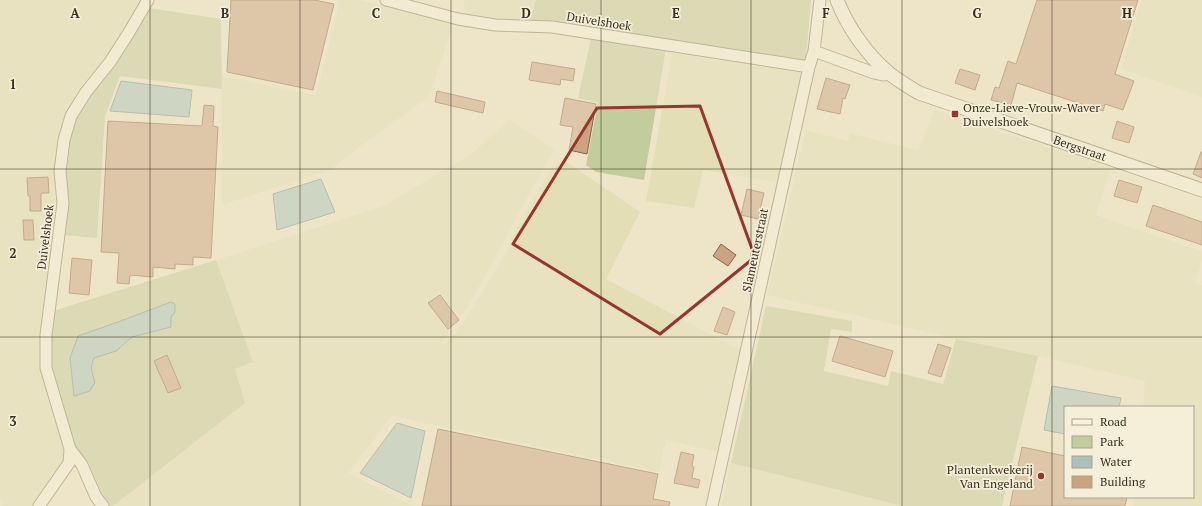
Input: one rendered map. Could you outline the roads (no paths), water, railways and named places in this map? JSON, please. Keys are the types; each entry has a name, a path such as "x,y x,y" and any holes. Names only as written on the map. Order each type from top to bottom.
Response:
{"street":[{"name":"Duivelshoek","path":"103,506 96,497 82,465 70,449 46,368 46,335 63,203 60,171 64,140 70,116 125,40 148,0"},
{"name":"Duivelshoek","path":"386,0 465,20 495,25 552,27 809,67"},
{"name":"Slameuterstraat","path":"712,506 809,67 814,51 820,0"},
{"name":"Bergstraat","path":"837,0 848,24 858,39 877,61 890,74 919,93 1202,190"},
{"path":"814,51 874,73 883,75 890,74"},
{"name":"Duivelshoek","path":"39,506 69,463 70,449"}],"water":[{"path":"121,81 192,90 189,117 110,111"},
{"path":"321,179 335,212 277,230 273,194"},
{"path":"171,302 175,304 175,312 171,317 171,327 132,337 116,351 94,358 92,370 95,382 90,391 74,396 70,358 78,336"},
{"path":"1052,386 1121,398 1119,406 1064,406 1064,434 1044,430"},
{"path":"397,423 425,431 411,498 360,473"}],"place":[{"name":"Onze-Lieve-Vrouw-Waver Duivelshoek","path":"955,114"},
{"name":"Plantenkwekerij Van Engeland","path":"1041,476"}]}
